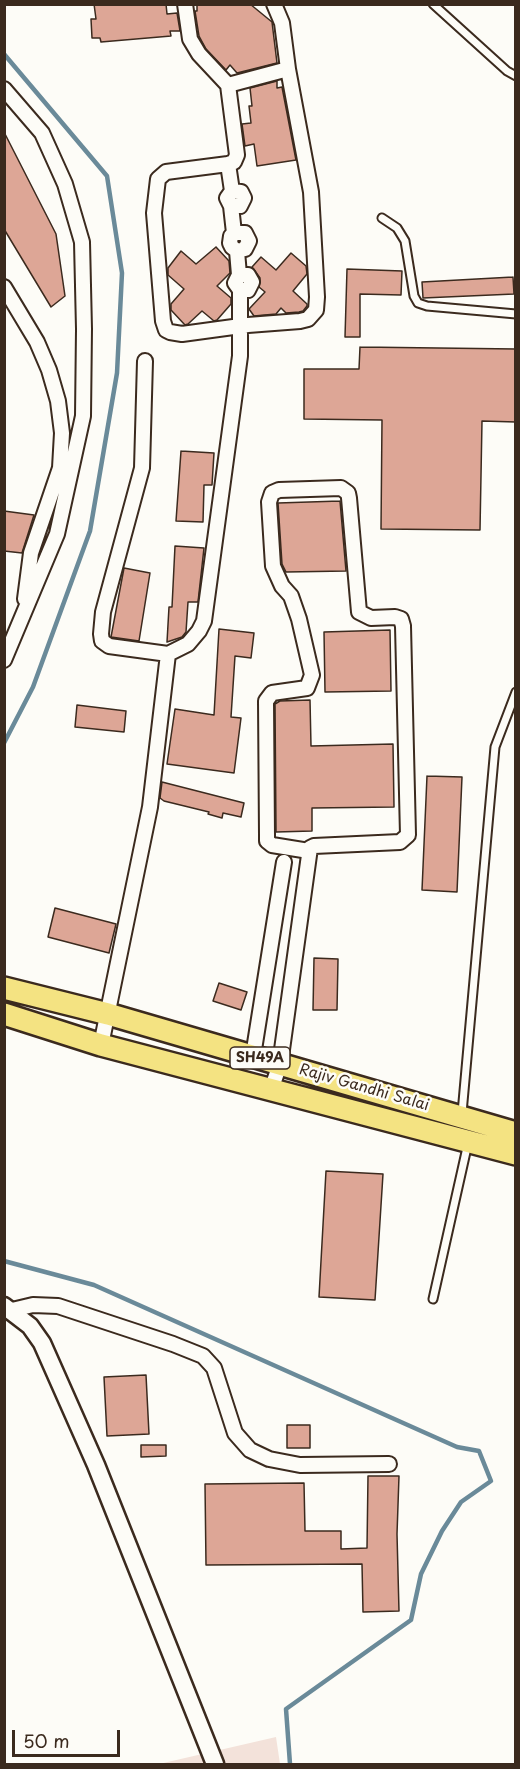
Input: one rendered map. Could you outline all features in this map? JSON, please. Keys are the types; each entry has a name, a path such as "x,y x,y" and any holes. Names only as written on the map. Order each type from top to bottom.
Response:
{"main road":[{"name":"Rajiv Gandhi Salai","path":"4,988 108,1014 516,1133"},
{"name":"Rajiv Gandhi Salai","path":"4,1014 101,1045 516,1154"}],"street":[{"path":"145,362 142,468 103,612 101,634 102,641 109,646 168,654 188,644 200,631 204,621 244,326 244,290 235,283 244,275 241,250 233,249 230,243 231,236 238,233 228,85 200,54 190,39 185,4"},
{"path":"232,161 166,172 160,176 154,213 166,330 182,334 300,321 308,319 316,310 311,192 288,69 282,23 274,4"},
{"path":"228,85 288,69"},
{"path":"4,89 42,133 65,184 82,242 83,416 57,534 4,660"},
{"path":"4,287 37,342 49,370 58,401 62,434 60,468 31,553 23,613"},
{"path":"272,1090 280,1064 309,851 314,846 400,842 408,835 403,626 395,617 371,618 359,612 349,498 348,493 340,488 279,490 272,493 269,502 273,566 282,586 291,596 299,619 312,675 307,688 272,693 266,701 267,841 272,845 309,851"},
{"path":"101,1045 150,807 168,654"},
{"path":"252,1056 284,862"},
{"path":"8,1308 33,1305 58,1306 203,1356 214,1368 235,1433 250,1450 269,1459 300,1465 389,1464"},
{"path":"8,1308 30,1326 42,1343 100,1476 215,1764"}],"lane":[{"path":"433,4 507,71 516,76"},
{"path":"382,218 397,228 405,241 414,296 418,303 427,306 516,314"},
{"path":"433,1299 463,1140 462,1116 495,747 516,692"}],"shaded area":[{"path":"276,1737 280,1764 159,1764"}],"building":[{"path":"94,4 166,4 167,14 177,13 180,31 170,31 171,36 101,42 100,38 92,38 91,19 96,19"},
{"path":"197,4 250,4 272,22 277,63 237,73 230,65 226,70 206,49 199,36 195,11 197,11"},
{"path":"277,81 277,88 282,87 296,160 257,166 254,144 245,146 242,124 251,123 250,88"},
{"path":"4,132 56,234 65,296 51,307 4,229"},
{"path":"216,247 229,261 230,273 217,286 231,298 231,304 217,320 214,321 202,311 185,325 171,310 171,304 184,289 168,275 168,268 181,251 196,264"},
{"path":"291,253 306,266 307,274 293,291 307,306 299,312 286,313 281,308 276,314 254,316 249,309 265,292 259,287 260,278 252,267 261,257 276,270"},
{"path":"347,269 402,271 401,295 360,294 360,337 345,337"},
{"path":"513,277 514,294 423,298 422,282"},
{"path":"360,347 516,349 516,422 482,421 480,530 381,529 382,420 304,419 304,369 359,369"},
{"path":"181,451 214,453 212,485 204,485 203,522 176,521"},
{"path":"340,501 346,571 286,572 282,564 278,503"},
{"path":"4,511 34,515 22,553 4,551"},
{"path":"175,546 204,548 198,602 188,602 186,632 182,637 167,642 169,607 172,607"},
{"path":"124,568 150,573 139,641 111,637"},
{"path":"219,629 254,633 251,658 235,656 231,717 241,718 234,773 167,764 175,709 214,715"},
{"path":"390,630 391,691 325,692 324,632"},
{"path":"310,700 311,746 393,744 394,807 312,808 312,831 276,832 275,704 280,701"},
{"path":"77,705 126,711 124,732 75,727"},
{"path":"427,776 462,777 457,892 422,890"},
{"path":"162,782 244,803 241,817 223,813 222,818 208,814 209,812 164,801 160,798"},
{"path":"55,908 116,924 109,953 48,937"},
{"path":"314,958 338,959 337,1010 313,1010"},
{"path":"219,983 247,992 241,1010 213,1001"},
{"path":"326,1171 383,1174 375,1300 319,1297"},
{"path":"146,1375 149,1434 107,1436 104,1377"},
{"path":"287,1425 310,1425 310,1448 287,1448"},
{"path":"141,1445 166,1445 166,1456 141,1457"},
{"path":"368,1476 399,1476 397,1534 399,1611 363,1612 362,1564 206,1565 205,1484 304,1483 305,1531 341,1531 341,1549 367,1548"}],"waterway":[{"path":"4,54 107,176 122,273 117,373 90,531 33,687 4,743"},
{"path":"4,1261 94,1285 457,1447 479,1451 491,1481 461,1502 442,1531 421,1574 411,1620 286,1709 290,1764"}]}
